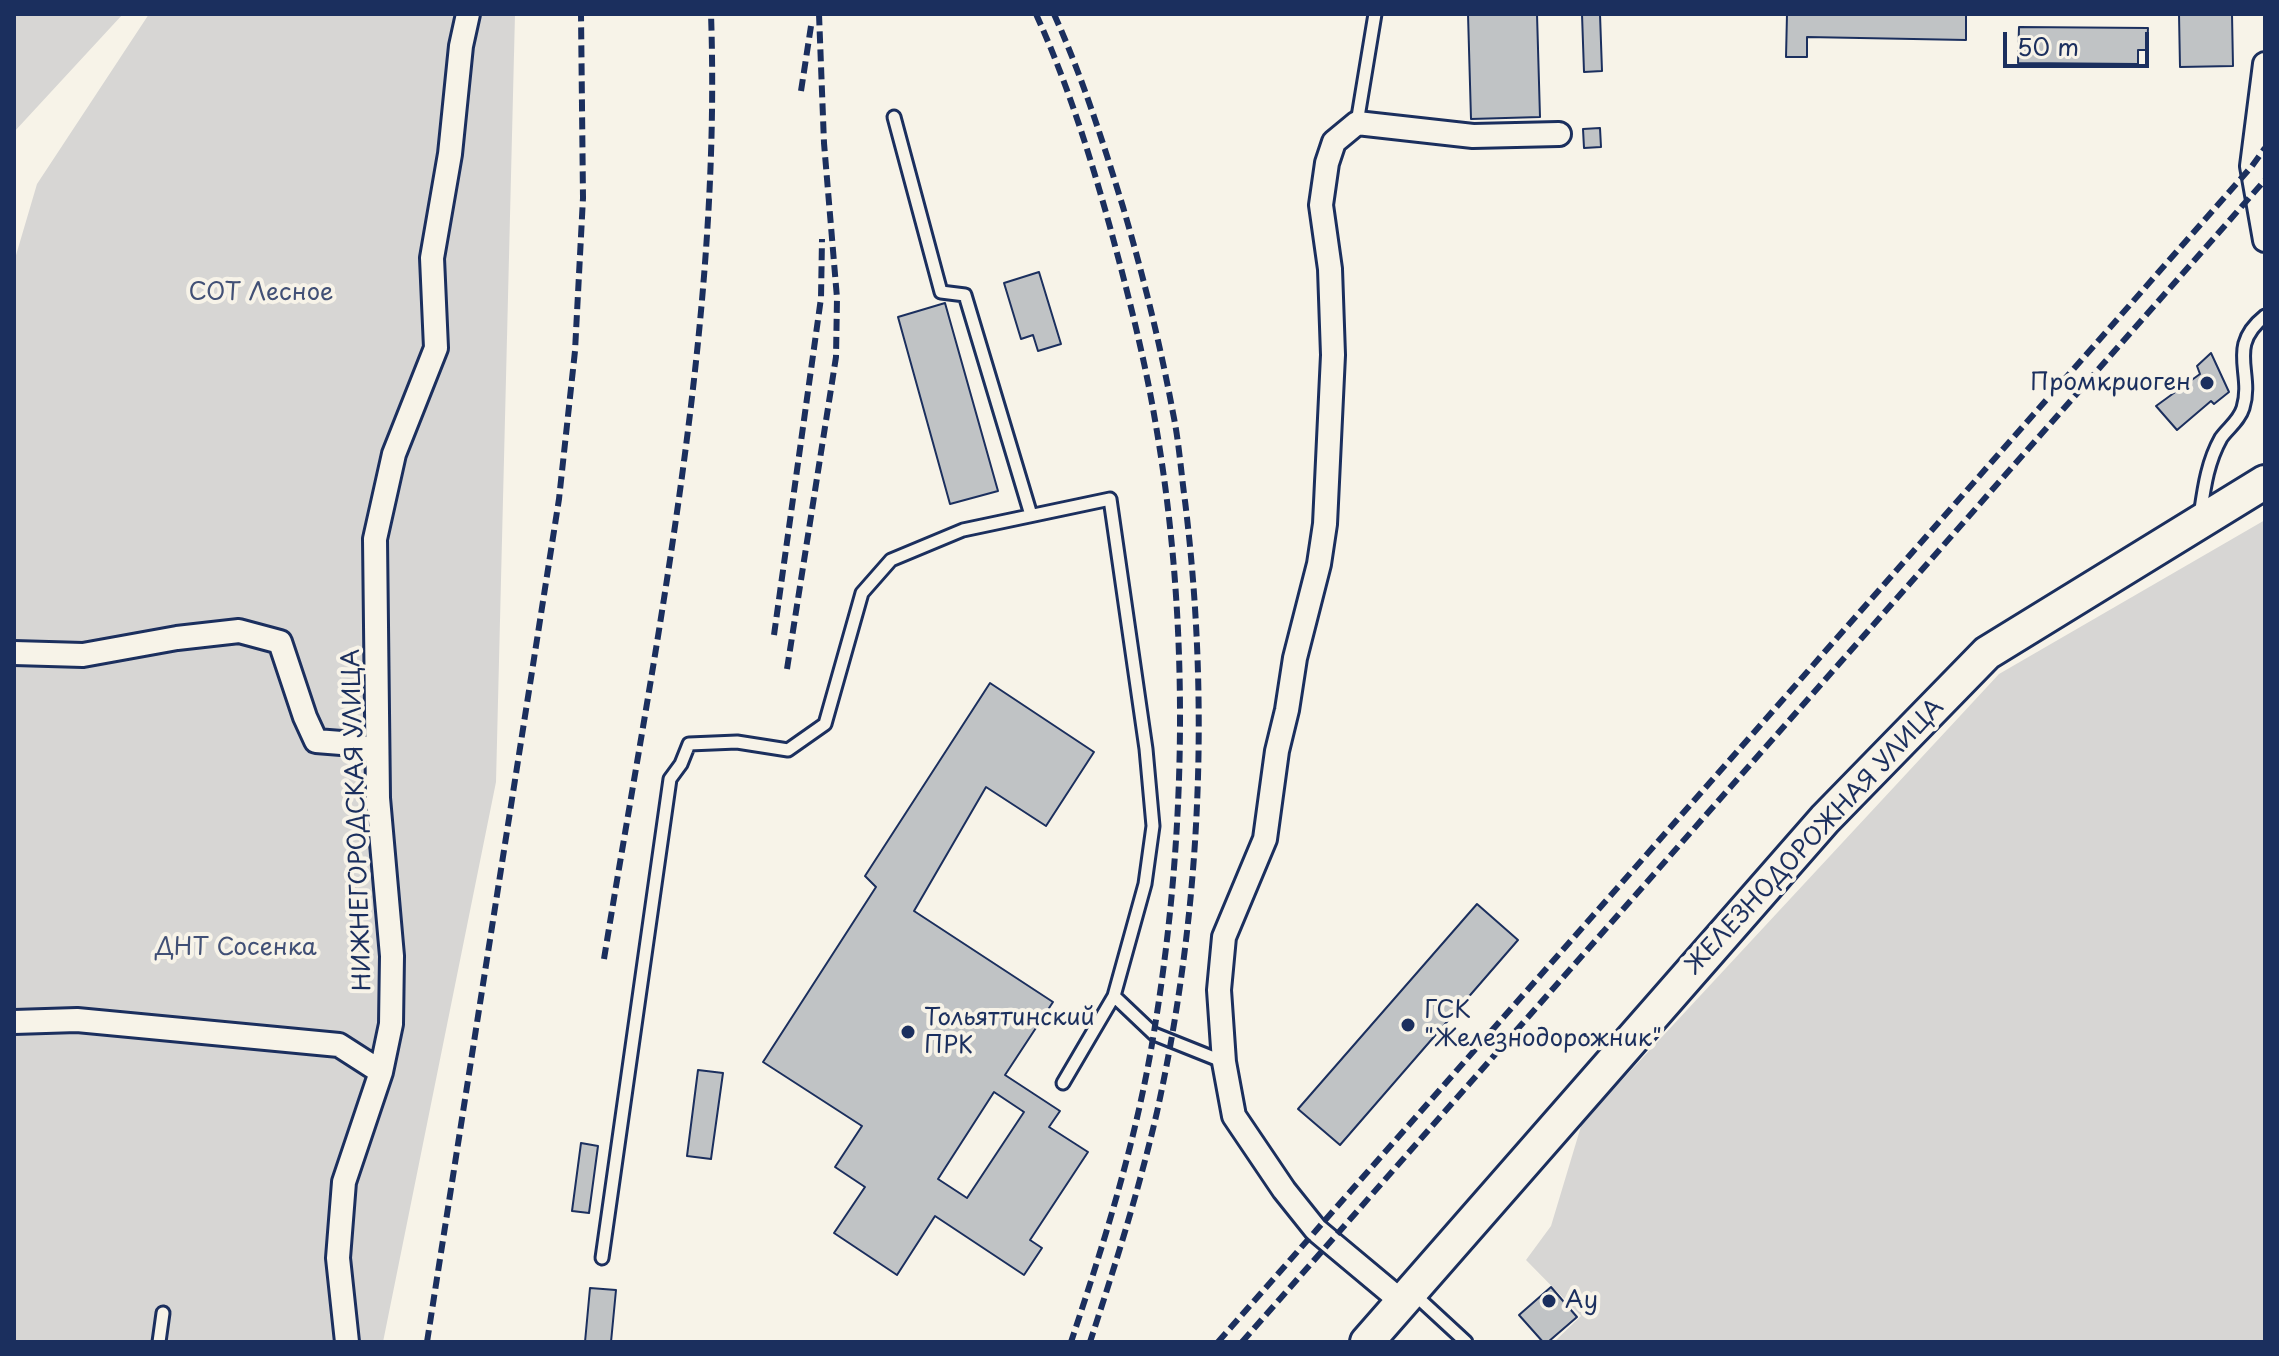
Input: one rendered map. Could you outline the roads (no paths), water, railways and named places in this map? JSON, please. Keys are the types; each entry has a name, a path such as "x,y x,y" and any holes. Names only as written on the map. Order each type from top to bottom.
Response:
{"main road":[{"name":"ЖЕЛЕЗНОДОРОЖНАЯ УЛИЦА","path":"1367,1342 1825,819 1987,653 2265,482"}],"street":[{"name":"НИЖНЕГОРОДСКАЯ УЛИЦА","path":"347,1342 338,1258 344,1182 381,1072 391,1024 392,956 378,798 375,539 394,454 436,348 432,258 450,154 461,46 468,14"},
{"path":"2265,64 2252,166 2265,240"},
{"path":"1406,1296 1328,1242 1284,1190 1234,1116 1224,1062 1219,990 1224,937 1265,839 1277,751 1295,658 1319,564 1325,524 1333,355 1330,269 1321,205 1327,163 1334,142 1357,123 1473,136 1559,134"},
{"path":"14,653 83,655 177,638 239,631 280,642 316,741 354,744 377,753"},
{"path":"14,1022 77,1020 339,1045 381,1072"}],"lane":[{"path":"1357,123 1375,14"},
{"path":"894,117 941,292 965,295 1031,515"},
{"path":"2199,523 2207,468 2222,437 2243,407 2245,342 2255,324 2265,316"},
{"path":"602,1258 670,779 681,764 689,744 737,742 788,750 825,724 862,593 891,560 963,530 1110,499 1146,749 1153,826 1145,884 1114,996 1063,1083"},
{"path":"1114,996 1154,1034 1224,1062"},
{"path":"1406,1296 1466,1342"},
{"path":"159,1342 163,1313"}],"railway":[{"path":"427,1342 559,499 575,351 583,198 581,14"},
{"path":"604,959 663,607 695,369 706,250 712,132 711,14"},
{"path":"787,669 836,357 837,298 824,143 819,14"},
{"path":"1036,14 1086,146 1140,347 1166,496 1179,649 1180,726 1173,880 1154,1032 1139,1111 1119,1188 1071,1342"},
{"path":"1054,14 1108,158 1157,335 1178,446 1193,577 1197,654 1197,808 1192,884 1172,1037 1142,1170 1090,1342"},
{"path":"801,91 811,26"},
{"path":"1218,1342 2265,148"},
{"path":"1242,1342 2265,180"},
{"path":"774,635 821,298 822,239"}],"place":[{"name":"Промкриоген","path":"2207,383"},
{"name":"ГСК \"Железнодорожник\"","path":"1408,1025"},
{"name":"Тольяттинский ПРК","path":"908,1032"},
{"name":"Ау","path":"1549,1301"}],"park label":[{"name":"СОТ Лесное","path":"261,293"},
{"name":"ДНТ Сосенка","path":"236,948"}]}
